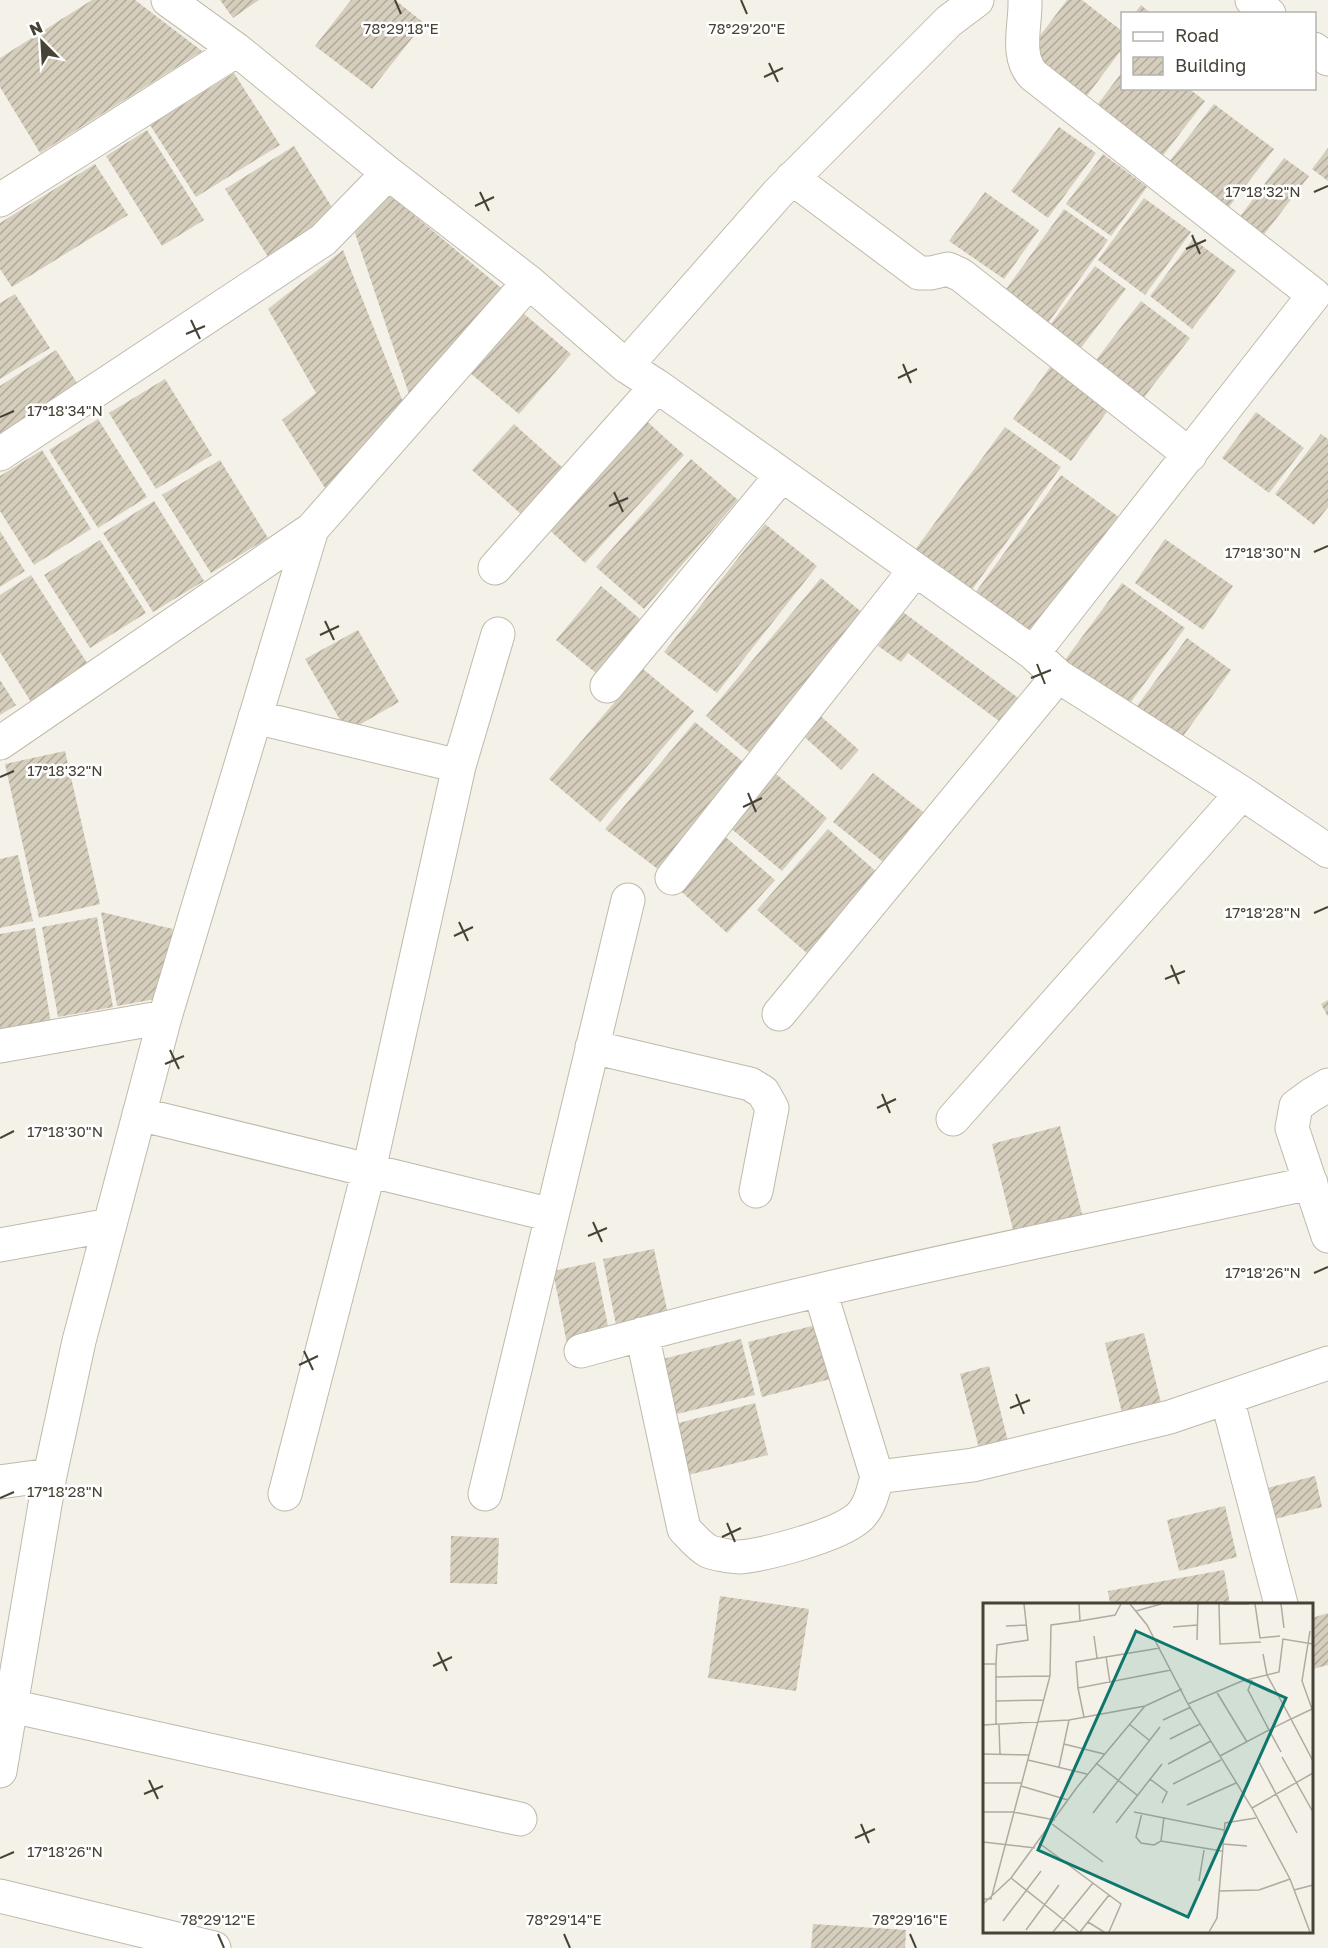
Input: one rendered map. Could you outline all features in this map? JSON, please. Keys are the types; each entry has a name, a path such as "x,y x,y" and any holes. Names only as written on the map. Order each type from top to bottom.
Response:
{"street":[{"path":"168,0 237,50 388,173 529,282 626,366 1033,653 1058,676 1242,793 1328,851"},
{"path":"626,366 792,178 949,21 977,0"},
{"path":"1025,0 1022,57 1026,68 1033,75 1323,293 1190,455 1033,653"},
{"path":"1252,0 1267,12"},
{"path":"0,200 237,50"},
{"path":"0,454 323,240 388,173"},
{"path":"792,178 919,273 948,269 961,275 1190,455"},
{"path":"0,742 312,529 529,282"},
{"path":"495,568 657,386"},
{"path":"607,686 782,475"},
{"path":"0,1771 11,1706 9,1670 79,1341 165,1017 312,529"},
{"path":"672,878 915,570"},
{"path":"285,1494 369,1170 459,766 498,634"},
{"path":"779,1014 1058,676"},
{"path":"255,717 459,766"},
{"path":"953,1119 1242,793"},
{"path":"485,1494 628,900"},
{"path":"0,1046 165,1017"},
{"path":"592,1047 750,1084 763,1092 772,1108 756,1191"},
{"path":"1328,1085 1296,1106 1292,1118 1292,1128 1328,1236"},
{"path":"139,1114 552,1215"},
{"path":"580,1351 820,1291 1311,1183"},
{"path":"0,1245 110,1225"},
{"path":"642,1334 684,1529 708,1551 738,1557 804,1542 840,1529 859,1517 872,1498 877,1477 820,1291"},
{"path":"877,1477 973,1465 1170,1417 1328,1363"},
{"path":"1227,1398 1280,1603"},
{"path":"0,1482 50,1475"},
{"path":"11,1706 520,1820"},
{"path":"0,1896 214,1948"}],"building":[{"path":"92,0 135,0 202,51 40,153 0,87 0,58"},
{"path":"220,0 259,0 233,18"},
{"path":"351,0 395,0 424,23 372,89 315,46"},
{"path":"1067,0 1082,0 1121,30 1121,50 1086,97 1027,53"},
{"path":"1141,5 1150,12 1136,12"},
{"path":"234,73 280,145 196,197 150,125"},
{"path":"1121,73 1121,90 1191,90 1205,101 1158,162 1092,112"},
{"path":"1214,104 1274,149 1222,216 1162,171"},
{"path":"1059,127 1096,153 1048,218 1011,191"},
{"path":"147,130 204,220 162,246 106,156"},
{"path":"294,146 338,217 270,260 225,189"},
{"path":"1328,148 1328,181 1312,169"},
{"path":"1103,154 1147,187 1111,236 1066,204"},
{"path":"1284,158 1309,176 1259,241 1235,223"},
{"path":"95,164 128,215 12,287 0,269 0,223"},
{"path":"379,186 511,296 410,397 351,221"},
{"path":"985,192 1039,230 1004,279 949,241"},
{"path":"1144,198 1191,232 1145,295 1098,260"},
{"path":"1064,209 1108,240 1043,330 999,299"},
{"path":"1193,239 1236,271 1192,329 1150,296"},
{"path":"343,250 403,402 330,496 282,420 316,393 268,309"},
{"path":"1095,266 1126,289 1077,353 1047,329"},
{"path":"15,294 50,348 0,379 0,303"},
{"path":"1141,301 1190,338 1141,401 1093,364"},
{"path":"522,312 571,354 519,414 470,373"},
{"path":"56,350 79,386 0,436 0,386"},
{"path":"1050,367 1109,409 1071,461 1013,419"},
{"path":"165,379 212,455 156,489 109,413"},
{"path":"1256,412 1304,448 1269,493 1222,458"},
{"path":"641,416 684,455 585,563 543,524"},
{"path":"98,419 147,497 98,528 49,450"},
{"path":"514,424 564,469 522,515 472,470"},
{"path":"1005,427 1061,467 971,591 915,550"},
{"path":"1321,434 1328,439 1328,507 1314,525 1275,494"},
{"path":"42,450 91,529 34,565 0,511 0,476"},
{"path":"691,459 738,500 644,609 596,567"},
{"path":"220,460 268,538 211,573 162,495"},
{"path":"1061,475 1123,520 1036,638 975,593"},
{"path":"154,501 204,581 153,612 103,533"},
{"path":"765,524 817,566 717,693 664,652"},
{"path":"0,531 25,571 0,587"},
{"path":"1165,539 1233,586 1203,630 1135,583"},
{"path":"100,540 146,613 90,648 44,575"},
{"path":"31,575 89,666 31,702 0,652 0,595"},
{"path":"821,578 865,615 750,753 706,716"},
{"path":"1122,583 1185,628 1128,706 1065,660"},
{"path":"601,586 640,619 596,673 556,640"},
{"path":"903,612 1025,703 1007,727 908,653 901,662 878,646"},
{"path":"358,630 399,702 347,732 305,659"},
{"path":"1187,638 1231,670 1181,739 1137,706"},
{"path":"643,669 694,711 600,822 549,779"},
{"path":"0,680 16,705 0,715"},
{"path":"816,712 859,750 841,770 799,732"},
{"path":"695,722 748,766 663,873 605,829"},
{"path":"65,751 100,904 39,918 5,764"},
{"path":"774,772 827,818 782,871 728,826"},
{"path":"873,773 927,815 887,865 833,822"},
{"path":"828,829 879,874 808,954 757,910"},
{"path":"721,833 775,880 727,933 674,885"},
{"path":"18,855 33,921 0,928 0,859"},
{"path":"101,912 173,929 161,998 117,1006"},
{"path":"97,917 113,1007 58,1017 42,927"},
{"path":"35,928 51,1023 0,1032 0,934"},
{"path":"1328,1000 1328,1017 1321,1004"},
{"path":"1060,1126 1085,1226 1016,1242 992,1144"},
{"path":"654,1249 669,1319 617,1330 603,1259"},
{"path":"595,1262 610,1336 567,1344 553,1271"},
{"path":"820,1324 834,1378 762,1397 748,1342"},
{"path":"1144,1333 1163,1411 1124,1421 1105,1343"},
{"path":"741,1339 755,1395 673,1415 659,1360"},
{"path":"989,1366 1010,1449 981,1456 960,1374"},
{"path":"755,1403 768,1455 688,1475 675,1424"},
{"path":"1315,1476 1322,1507 1271,1520 1263,1489"},
{"path":"1225,1506 1237,1557 1179,1571 1167,1520"},
{"path":"451,1536 499,1538 497,1584 450,1583"},
{"path":"1224,1570 1230,1603 1110,1603 1108,1591"},
{"path":"720,1596 809,1609 796,1691 708,1678"},
{"path":"1328,1613 1328,1665 1313,1669 1313,1618"},
{"path":"813,1924 906,1930 905,1948 811,1948"}]}
